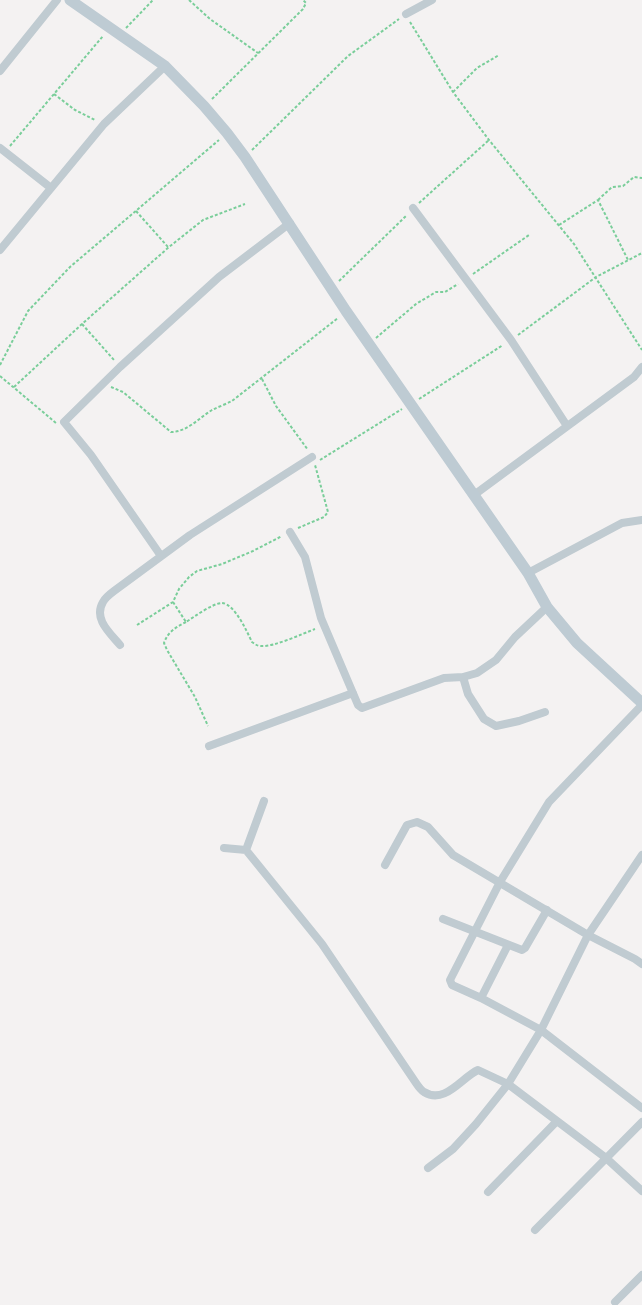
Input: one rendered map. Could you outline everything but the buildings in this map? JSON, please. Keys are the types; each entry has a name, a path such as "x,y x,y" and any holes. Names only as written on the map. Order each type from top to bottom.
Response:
{"main road":[{"path":"70,0 165,66 204,106 227,133 246,157 346,311 528,573 547,607 577,642 642,704"}],"street":[{"path":"0,71 57,0"},
{"path":"406,14 432,0"},
{"path":"0,250 104,124 165,66"},
{"path":"2,150 50,188"},
{"path":"413,208 511,340 567,426"},
{"path":"161,556 91,455 64,422 120,367 219,277 290,223"},
{"path":"474,495 634,377 642,367"},
{"path":"120,645 106,629 100,617 100,607 103,601 114,591 190,535 312,457"},
{"path":"528,573 622,523 642,520"},
{"path":"290,532 305,557 321,618 358,705 362,708 444,678 463,678 477,673 496,660 515,637 547,607"},
{"path":"463,678 468,694 484,719 496,726 519,721 545,712"},
{"path":"209,746 353,693"},
{"path":"642,704 549,802 500,882 450,980 450,983 541,1030 642,1108"},
{"path":"246,850 264,801"},
{"path":"385,865 407,825 416,822 428,827 454,855 588,935 642,964"},
{"path":"224,848 246,850 322,944 416,1083 424,1092 434,1096 444,1093 453,1089 471,1073 478,1070 508,1084 606,1158 642,1191"},
{"path":"428,1168 452,1149 476,1124 508,1084 541,1030 588,935 642,855"},
{"path":"443,920 522,950 547,910"},
{"path":"481,998 508,945"},
{"path":"488,1192 558,1121"},
{"path":"535,1230 642,1122"},
{"path":"615,1302 642,1275"}],"path":[{"path":"119,34 153,0"},
{"path":"189,0 210,19 258,53"},
{"path":"204,106 303,9 306,3 303,0"},
{"path":"246,157 348,56 406,14 453,92 489,140 574,244 642,350"},
{"path":"2,150 54,94 110,27"},
{"path":"453,92 477,68 499,55"},
{"path":"54,94 75,110 104,124"},
{"path":"0,365 28,311 70,267 227,133"},
{"path":"559,225 598,200 612,187 623,186 634,177 642,178"},
{"path":"598,200 628,260"},
{"path":"14,388 82,324 169,247 203,220 245,204"},
{"path":"136,210 169,247"},
{"path":"369,344 416,304 436,292 445,292 529,235"},
{"path":"596,278 642,253"},
{"path":"102,384 123,392 171,432 178,432 190,426 213,410 232,401 346,311"},
{"path":"82,324 120,367"},
{"path":"0,376 55,423 59,424"},
{"path":"262,378 276,406 312,457"},
{"path":"137,625 173,602 178,589 188,577 198,571 222,564 253,551 324,517 328,512 314,464 411,404"},
{"path":"173,602 186,622"},
{"path":"208,726 195,697 167,650 164,642 171,631 214,605 223,603 235,612 252,642 261,647 274,644 325,626"}]}
